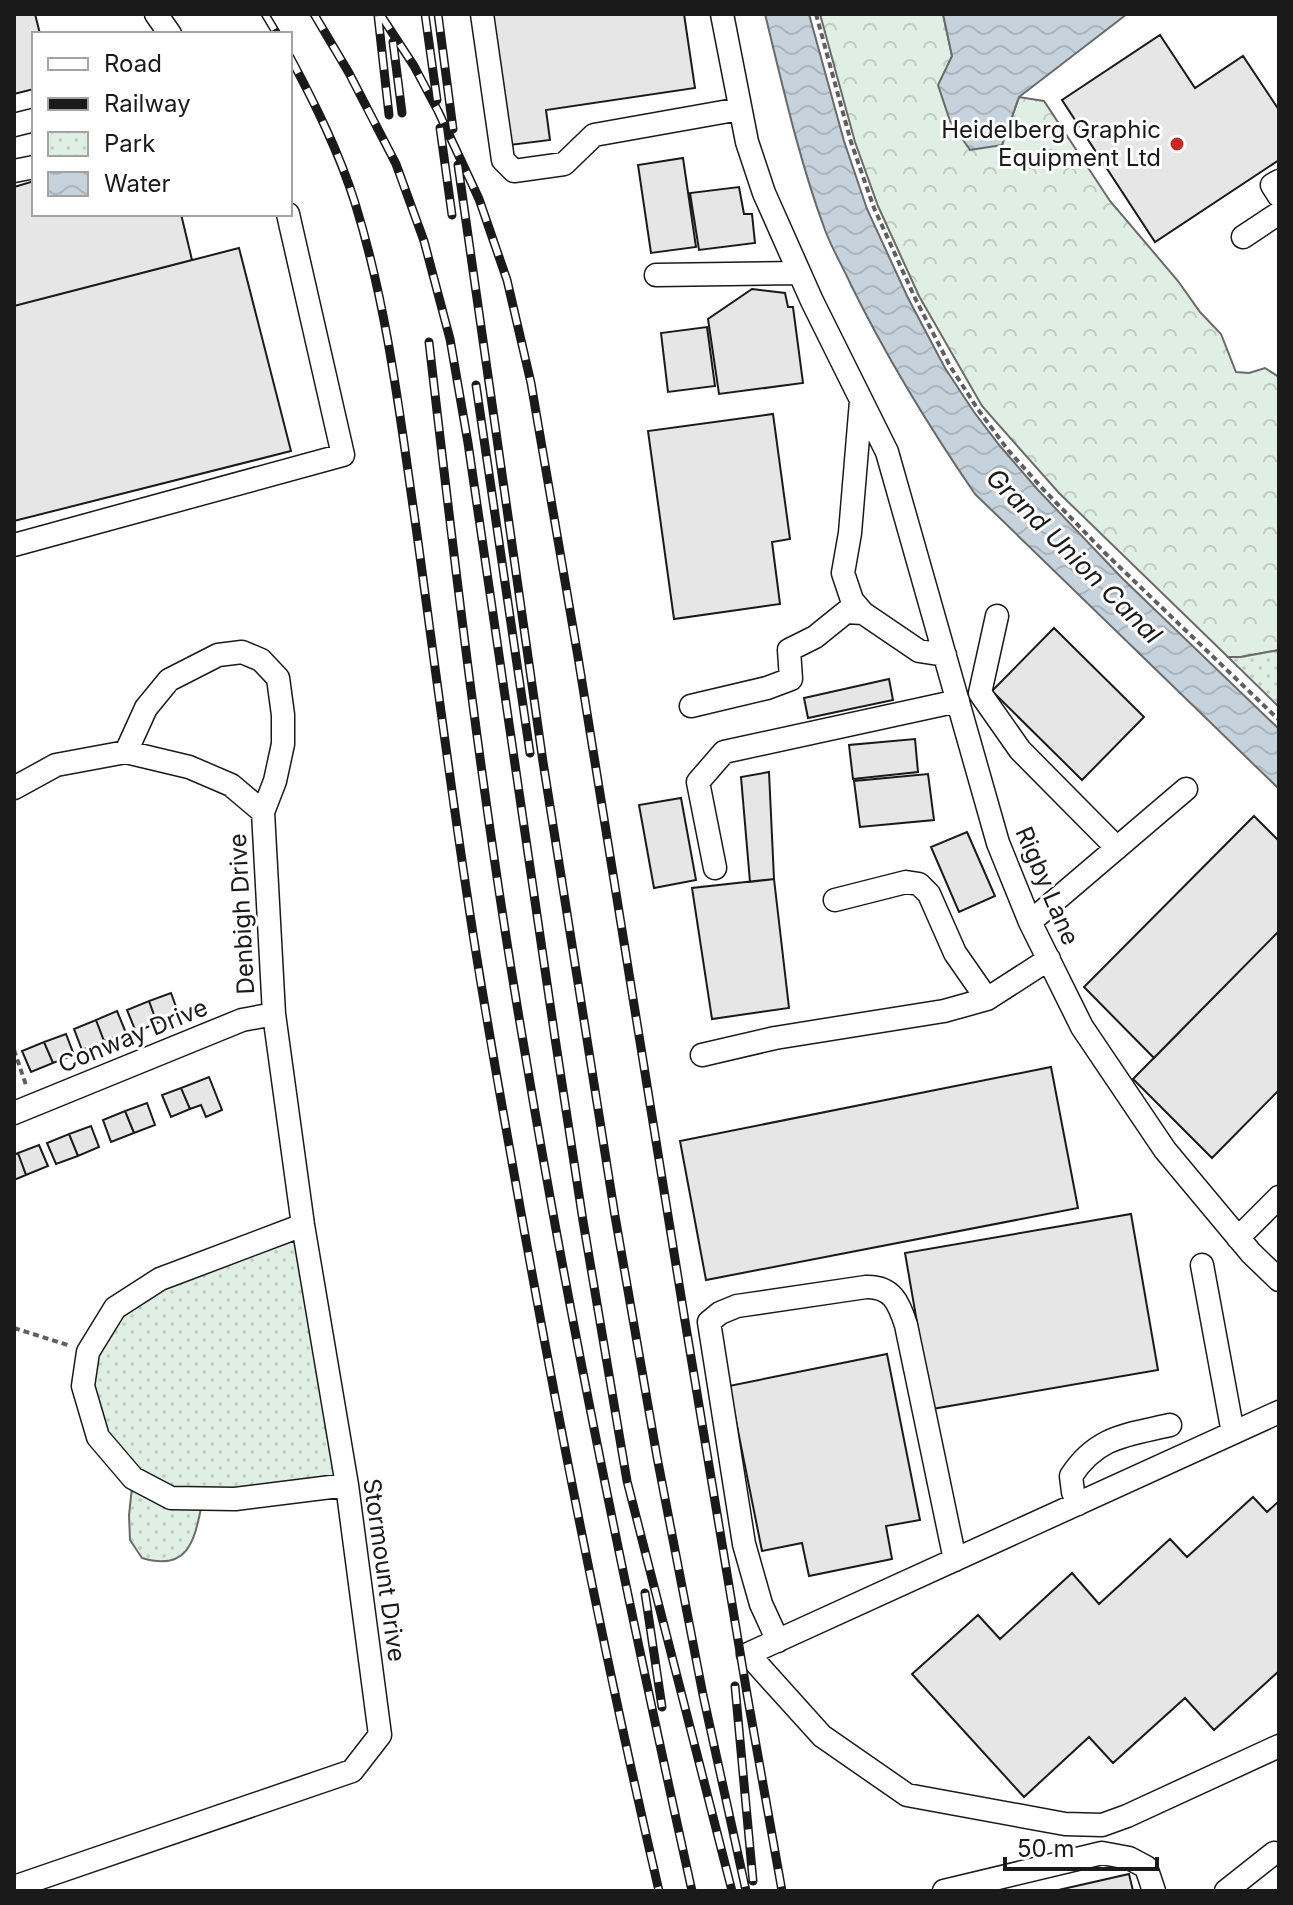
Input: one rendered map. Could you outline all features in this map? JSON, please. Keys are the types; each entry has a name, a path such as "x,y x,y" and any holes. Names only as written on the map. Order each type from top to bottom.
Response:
{"street":[{"path":"156,14 169,32"},
{"path":"482,14 503,160 514,171 564,164 594,135 740,109"},
{"name":"Rigby Lane","path":"722,14 747,142 764,193 812,301 887,452 998,843 1030,922 1082,1027 1165,1150 1238,1238 1279,1280"},
{"path":"1279,181 1272,185 1279,196"},
{"path":"1243,237 1279,213"},
{"path":"14,545 343,455 288,216"},
{"path":"656,275 799,273"},
{"path":"861,400 850,533 843,573 852,600 863,613 919,651 945,655"},
{"path":"691,706 767,688 791,679 789,650 815,637 846,612 863,613"},
{"path":"997,616 980,693 1020,750 1117,848"},
{"name":"Denbigh Drive","path":"126,752 146,708 169,680 218,655 242,652 261,660 278,678 283,744 275,781 263,812 274,1014"},
{"path":"715,868 698,782 724,752 958,701"},
{"name":"Denbigh Drive","path":"14,788 56,765 126,752 189,767 231,785 263,812"},
{"path":"1030,922 1186,789"},
{"path":"835,900 906,882 919,884 929,894 955,953 987,999"},
{"path":"702,1055 775,1038 944,1011 987,999 1049,959"},
{"name":"Conway Drive","path":"23,1109 242,1020 274,1014"},
{"name":"Stormount Drive","path":"14,1887 352,1771 380,1735 347,1485 303,1225 274,1014"},
{"path":"1238,1238 1279,1197"},
{"path":"303,1225 160,1279 115,1308 88,1352 83,1386 98,1437 133,1478 171,1498 235,1499 347,1485"},
{"path":"1202,1265 1233,1433"},
{"path":"778,1641 761,1604 744,1544 709,1322 720,1313 737,1306 866,1287 878,1286 888,1291 906,1325 955,1560"},
{"path":"1279,1412 748,1654 822,1736 907,1795 1065,1824 1102,1825 1127,1816 1279,1746"},
{"path":"1078,1504 1071,1476 1080,1461 1117,1437 1170,1425"},
{"path":"944,1891 1102,1853 1129,1858 1146,1867 1154,1891"},
{"path":"1226,1891 1274,1853"}],"path":[{"path":"816,14 851,142 874,208 943,353 977,408 1008,450 1105,553 1279,720"},
{"path":"14,1050 23,1109"},
{"path":"14,1328 88,1352"}],"green space":[{"path":"820,14 943,14 952,56 1002,145 1019,97 1044,101 1110,201 1221,334 1236,372 1249,373 1265,368 1279,377 1279,650 1228,657 1059,493 982,406 919,296 878,206 855,142"},
{"path":"1279,650 1279,707 1228,657"},
{"path":"303,1225 347,1485 203,1499 193,1537 181,1555 172,1560 159,1561 142,1558 130,1540 133,1478 98,1437 88,1352 115,1308"}],"water":[{"name":"Grand Union Canal","path":"765,14 809,14 844,141 867,209 908,298 945,368 974,412 1038,490 1122,578 1279,729 1279,789 975,494 958,469 894,366 828,237 799,150"},
{"path":"943,14 1127,14 1019,97 1002,145 970,150 950,121 938,85 952,56"}],"building":[{"path":"14,14 35,14 40,32 32,32 32,90 14,94"},
{"path":"491,14 684,14 695,88 546,110 550,140 510,145"},
{"path":"1160,35 1195,88 1243,56 1279,110 1279,160 1155,242 1062,100"},
{"path":"683,158 696,247 651,253 638,165"},
{"path":"32,182 32,216 181,216 192,260 14,306 14,187"},
{"path":"739,187 744,214 752,214 755,243 699,250 690,193"},
{"path":"239,248 291,451 14,521 14,306"},
{"path":"752,289 785,293 788,307 793,307 803,383 719,394 708,319"},
{"path":"707,327 715,386 668,392 661,333"},
{"path":"773,414 790,539 772,542 780,604 674,619 648,431"},
{"path":"1054,628 1144,717 1082,780 992,691"},
{"path":"889,679 893,700 808,718 804,698"},
{"path":"915,739 918,772 853,779 849,745"},
{"path":"769,772 774,879 750,882 741,777"},
{"path":"928,774 934,820 860,827 854,781"},
{"path":"681,798 696,880 654,888 639,805"},
{"path":"1254,816 1279,841 1279,931 1154,1058 1084,987"},
{"path":"967,832 995,896 959,912 931,847"},
{"path":"774,879 789,1008 712,1019 692,888"},
{"path":"1279,931 1279,1090 1212,1158 1133,1079"},
{"path":"171,993 179,1015 157,1023 149,1001"},
{"path":"149,1001 157,1023 136,1032 127,1010"},
{"path":"117,1011 126,1033 104,1041 96,1020"},
{"path":"96,1020 104,1041 82,1050 74,1029"},
{"path":"66,1034 74,1055 53,1063 44,1042"},
{"path":"44,1042 53,1063 31,1072 22,1051"},
{"path":"1051,1067 1078,1208 706,1280 680,1141"},
{"path":"209,1077 222,1110 206,1117 201,1105 190,1109 181,1088"},
{"path":"181,1088 190,1109 171,1117 162,1095"},
{"path":"147,1103 155,1125 134,1133 125,1111"},
{"path":"125,1111 134,1133 111,1142 103,1120"},
{"path":"91,1126 99,1147 78,1156 69,1134"},
{"path":"69,1134 78,1156 56,1164 47,1143"},
{"path":"39,1145 48,1166 26,1175 18,1153"},
{"path":"18,1153 26,1175 14,1180 14,1155"},
{"path":"1131,1214 1158,1370 932,1409 905,1253"},
{"path":"887,1354 920,1520 886,1526 892,1559 809,1576 802,1543 762,1551 729,1386"},
{"path":"1253,1497 1267,1512 1279,1501 1279,1671 1214,1730 1185,1698 1113,1763 1089,1737 1024,1797 912,1674 978,1615 1000,1639 1072,1573 1099,1604 1170,1539 1187,1557"},
{"path":"1129,1874 1133,1891 1054,1891"}],"railway":[{"path":"265,14 276,32"},
{"path":"314,14 349,73 396,164 424,241 450,339 583,1221 627,1481 732,1891"},
{"path":"380,14 414,66 479,199 507,280 531,383 782,1891"},
{"path":"425,14 437,100"},
{"path":"438,14 453,129"},
{"path":"378,16 389,115"},
{"path":"393,42 402,113"},
{"path":"292,61 326,128 349,184 385,323 461,854 493,1054 585,1550 659,1891"},
{"path":"440,128 452,215"},
{"path":"458,165 543,762 615,1216 703,1695 746,1891"},
{"path":"429,342 483,783 524,1047 602,1470 692,1891"},
{"path":"476,385 530,753"},
{"path":"645,1593 662,1707"},
{"path":"735,1686 753,1881"}],"place":[{"name":"Heidelberg Graphic Equipment Ltd","path":"1177,144"}]}
